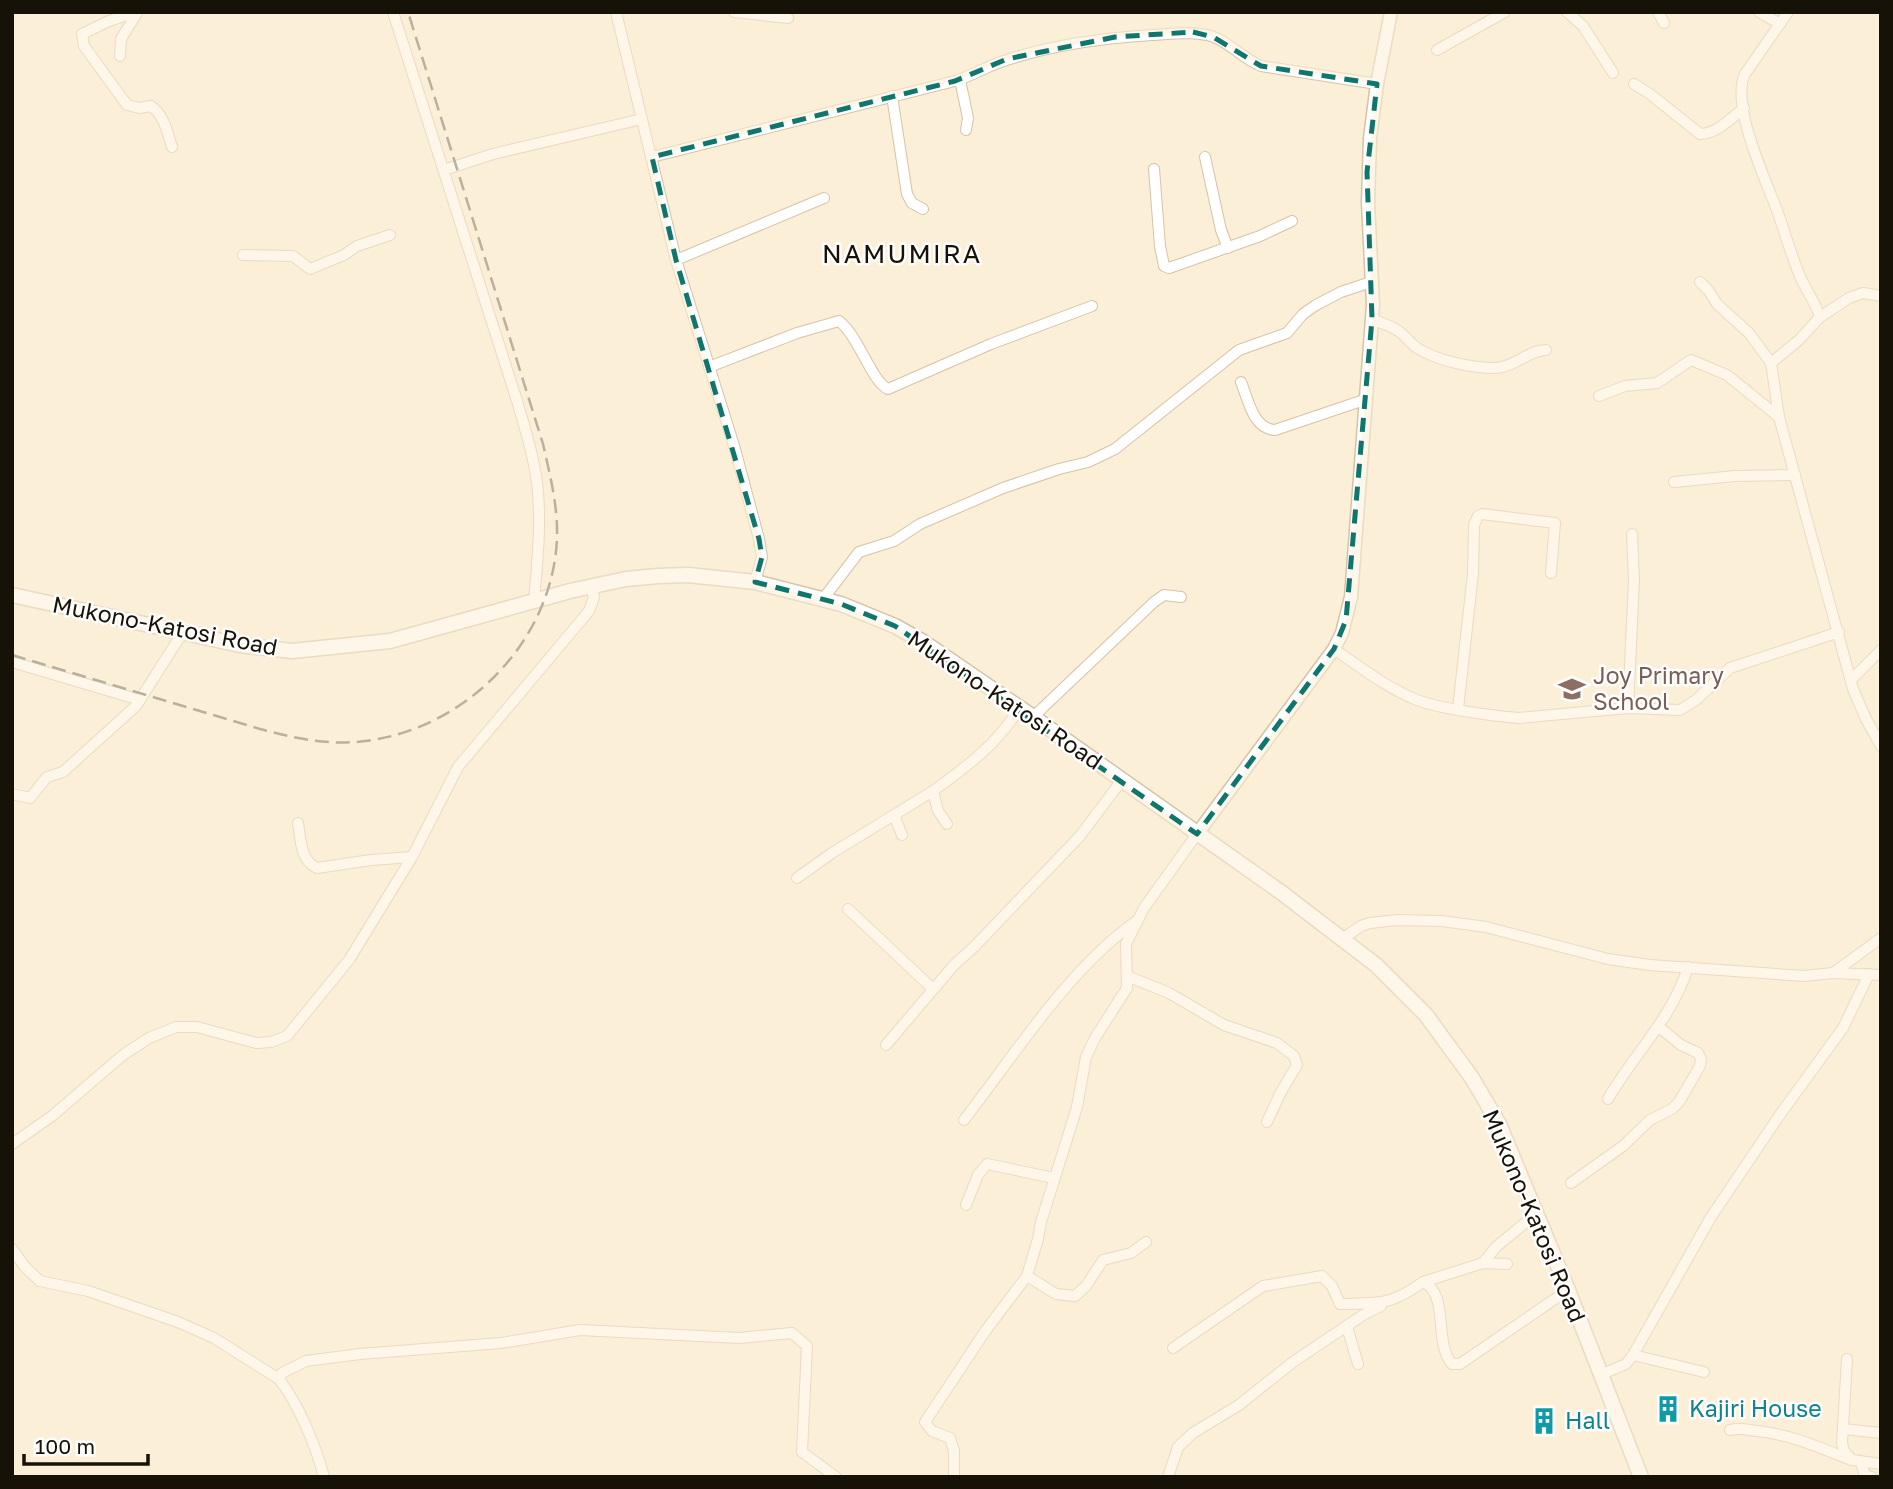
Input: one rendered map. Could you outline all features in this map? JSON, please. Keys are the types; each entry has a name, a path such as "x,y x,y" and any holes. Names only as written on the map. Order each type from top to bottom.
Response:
{"main road":[{"name":"Mukono-Katosi Road","path":"12,595 240,645 292,651 390,641 591,587 626,579 668,575 755,582 824,599 895,626 925,643 1033,717 1282,893 1396,984 1426,1015 1453,1051 1499,1124 1639,1476"}],"street":[{"path":"120,55 121,39 137,12"},
{"path":"137,12 82,34 84,46 127,105 139,108 150,106 158,111 167,128 172,147"},
{"path":"393,12 530,448 538,491 540,534 534,601"},
{"path":"616,12 676,260 735,450 761,548 762,557 755,582"},
{"path":"734,12 788,18"},
{"path":"954,1477 954,1451 950,1438 932,1430 925,1422 970,1352 1027,1276 1077,1107 1086,1057 1127,988 1124,957 1126,944 1144,908 1334,649 1342,633 1352,597 1372,319 1367,172 1377,84 1391,12"},
{"path":"1437,50 1505,12"},
{"path":"1567,12 1583,26 1613,73"},
{"path":"1658,12 1664,23"},
{"path":"1759,12 1780,24"},
{"path":"1788,12 1741,83 1749,134 1800,275 1820,317"},
{"path":"652,158 960,80 1007,59 1115,37 1193,32 1213,37 1250,62 1261,66 1377,84"},
{"path":"960,80 968,118 966,130"},
{"path":"1634,84 1700,134 1709,134 1744,108"},
{"path":"892,96 907,194 912,203 923,209"},
{"path":"443,170 493,154 642,119"},
{"path":"1205,156 1221,230 1228,248"},
{"path":"1154,169 1160,246 1164,266 1169,268 1228,248 1292,221"},
{"path":"676,260 824,198"},
{"path":"243,255 293,257 310,269 344,255 357,246 390,235"},
{"path":"824,599 859,552 894,541 920,524 1003,488 1088,462 1115,449 1239,350 1287,333 1303,314 1316,305 1341,292 1371,282"},
{"path":"1700,282 1717,304 1749,332 1771,363 1779,416 1851,680 1866,719 1881,746"},
{"path":"1771,363 1799,340 1820,317 1849,298 1863,293 1881,296"},
{"path":"709,367 807,330 839,321 866,357 881,385 888,389 991,344 1093,306"},
{"path":"1372,319 1397,330 1427,353 1467,364 1496,368 1521,361 1539,350 1546,350"},
{"path":"1599,396 1625,386 1657,383 1691,360 1727,375 1779,416"},
{"path":"1241,382 1258,422 1275,430 1367,400"},
{"path":"1674,482 1735,475 1795,475"},
{"path":"1458,709 1473,573 1474,525 1478,516 1482,514 1555,523 1551,573"},
{"path":"1628,708 1634,560 1632,534"},
{"path":"12,1144 52,1116 122,1055 149,1038 176,1027 197,1027 256,1043 271,1042 287,1036 349,960 412,857 458,767 589,611 594,597 591,587"},
{"path":"1033,717 1154,601 1164,594 1181,597"},
{"path":"12,794 30,798 47,777 63,772 141,700 183,632"},
{"path":"1334,649 1399,691 1428,704 1519,718 1628,708 1680,710 1696,700 1730,668 1839,632"},
{"path":"1851,680 1881,650"},
{"path":"12,662 141,700"},
{"path":"797,878 832,853 933,792 978,755 1011,722 1019,708"},
{"path":"886,1045 933,989 1080,836 1122,780"},
{"path":"933,792 937,811 947,824"},
{"path":"894,815 902,835"},
{"path":"298,823 303,855 309,864 317,869 371,860 412,857"},
{"path":"849,909 933,989"},
{"path":"964,1120 1084,967 1115,936 1138,919"},
{"path":"1342,939 1370,923 1396,920 1442,921 1486,928 1608,959 1650,965 1755,974 1881,975"},
{"path":"1833,973 1881,938"},
{"path":"1608,1099 1658,1027 1678,992 1688,967"},
{"path":"1600,1375 1626,1364 1633,1355 1711,1217 1843,1028 1869,974"},
{"path":"1127,976 1169,993 1224,1025 1277,1043 1289,1050 1297,1065 1267,1122"},
{"path":"1571,1183 1623,1146 1650,1120 1672,1109 1700,1066 1699,1053 1681,1045 1658,1027"},
{"path":"966,1205 978,1175 986,1164 1054,1178"},
{"path":"1483,1263 1497,1246 1536,1214"},
{"path":"1027,1276 1056,1294 1075,1296 1086,1286 1103,1260 1131,1253 1146,1242"},
{"path":"12,1249 40,1281 88,1291 178,1322 214,1338 279,1378 309,1435 324,1477"},
{"path":"1168,1477 1178,1447 1193,1433 1239,1405 1293,1362 1347,1327 1423,1282 1483,1263 1507,1264"},
{"path":"1172,1348 1255,1290 1272,1283 1322,1276 1332,1286 1339,1304 1385,1304"},
{"path":"1423,1282 1430,1285 1437,1296 1444,1353 1455,1365 1474,1357 1567,1290"},
{"path":"1347,1327 1358,1364"},
{"path":"279,1378 282,1373 306,1361 501,1343 580,1330 739,1338 792,1333 807,1346 802,1452 836,1477"},
{"path":"1633,1355 1704,1372"},
{"path":"1847,1359 1842,1443 1844,1451 1865,1475 1872,1477"},
{"path":"1730,1430 1741,1427 1758,1432 1765,1431 1790,1437 1856,1462 1881,1464"},
{"path":"1843,1429 1881,1433"}],"highlighted area":[{"path":"1193,32 1213,37 1261,66 1377,84 1367,172 1372,319 1346,620 1334,649 1197,834 895,626 841,604 755,582 762,557 759,539 676,260 652,157 955,81 1007,59 1115,37"}],"railway":[{"path":"12,655 273,732 338,743 365,741 402,733 437,719 469,699 497,674 521,644 540,611 552,576 557,538 553,491 543,444 408,12"}],"place":[{"name":"Joy Primary School","path":"1572,689"},
{"name":"Kajiri House","path":"1668,1409"},
{"name":"Hall","path":"1544,1421"}],"district":[{"name":"NAMUMIRA","path":"902,254"}]}
